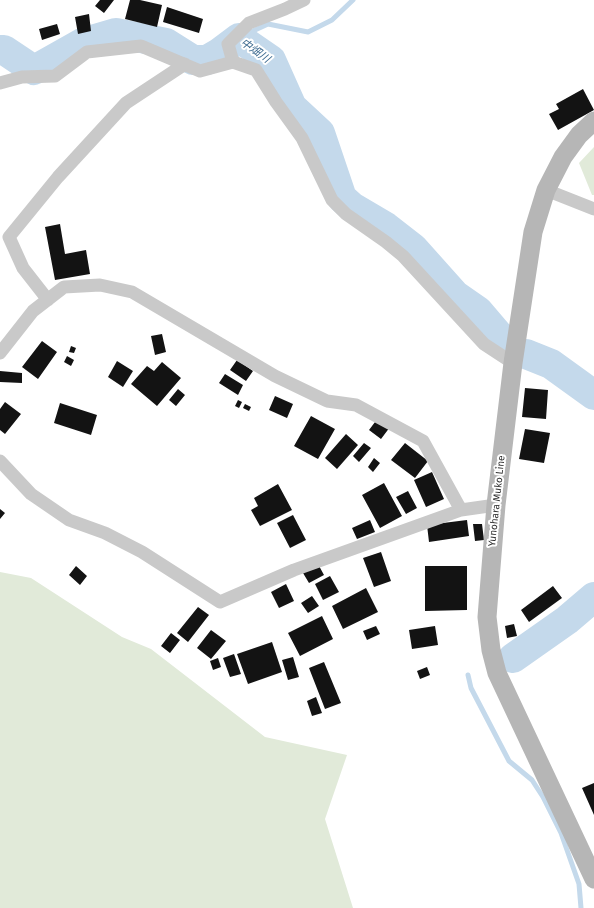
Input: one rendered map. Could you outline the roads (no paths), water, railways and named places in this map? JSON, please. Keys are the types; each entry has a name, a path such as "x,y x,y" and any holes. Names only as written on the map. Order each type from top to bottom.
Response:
{"main road":[{"name":"Yunohara Muko Line","path":"594,121 579,135 563,157 546,190 533,232 513,363 496,505 487,617 491,650 497,673 594,879"}],"street":[{"path":"233,62 228,44 250,23 285,10 304,0"},
{"path":"0,83 22,77 55,76 88,52 141,46 200,71 233,62 256,70 276,102 302,138 332,200 346,214 403,256 484,344 513,363"},
{"path":"48,300 23,268 9,237 58,177 126,103 184,64"},
{"path":"546,190 594,209"},
{"path":"0,353 33,311 64,287 100,285 132,292 275,376 327,401 356,405 423,441 461,510"},
{"path":"0,461 32,494 69,520 105,533 142,552 220,602 294,570 461,510 496,505"}],"waterway":[{"path":"242,36 268,24 308,32 332,20 353,0"},
{"name":"中畑川","path":"0,50 4,50 34,70 82,43 116,33 166,43 193,60 207,60 239,38 271,60 292,107 320,133 342,198 352,207 386,227 413,248 455,295 478,311 507,345"},
{"path":"526,354 551,364 594,395"},
{"path":"513,658 567,620 594,597"},
{"path":"468,675 471,688 509,761 532,780 543,797 561,833 579,884 581,908"}]}
